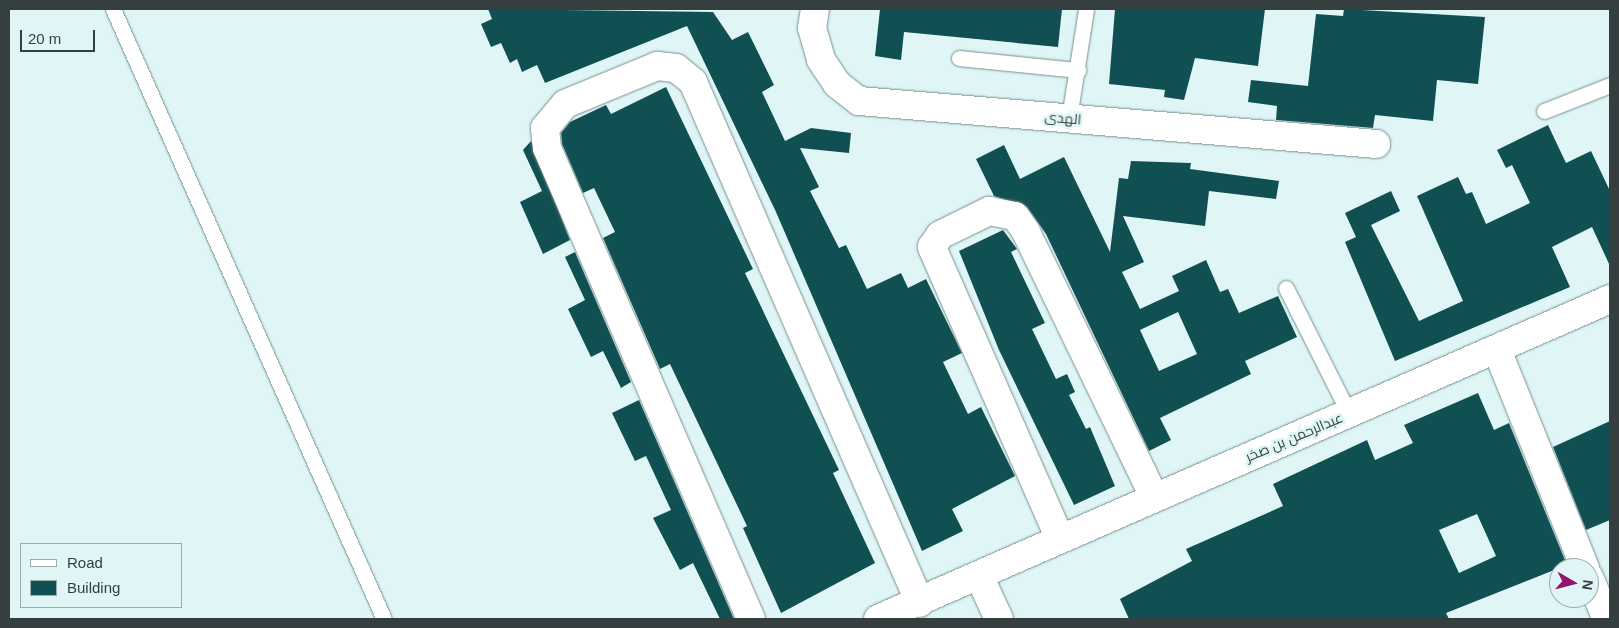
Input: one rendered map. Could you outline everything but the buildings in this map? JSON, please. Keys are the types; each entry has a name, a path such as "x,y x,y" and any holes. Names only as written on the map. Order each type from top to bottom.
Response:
{"street":[{"name":"الهدى","path":"815,9 812,28 821,60 837,84 859,100 1376,144"},
{"path":"751,619 547,148 546,128 565,104 657,66 676,68 692,82 920,603"},
{"path":"1060,539 932,247 940,235 989,211 1014,216 1026,232 1134,460 1154,497"},
{"name":"عبدالرحمن بن صخر","path":"878,619 980,578 1060,539 1154,497 1497,350 1610,299"},
{"path":"1497,350 1581,558"},
{"path":"980,578 999,619"}],"lane":[{"path":"113,9 384,619"},
{"path":"1070,118 1086,9"},
{"path":"959,58 1078,70"},
{"path":"1544,111 1610,85"},
{"path":"1286,288 1349,413"}]}
